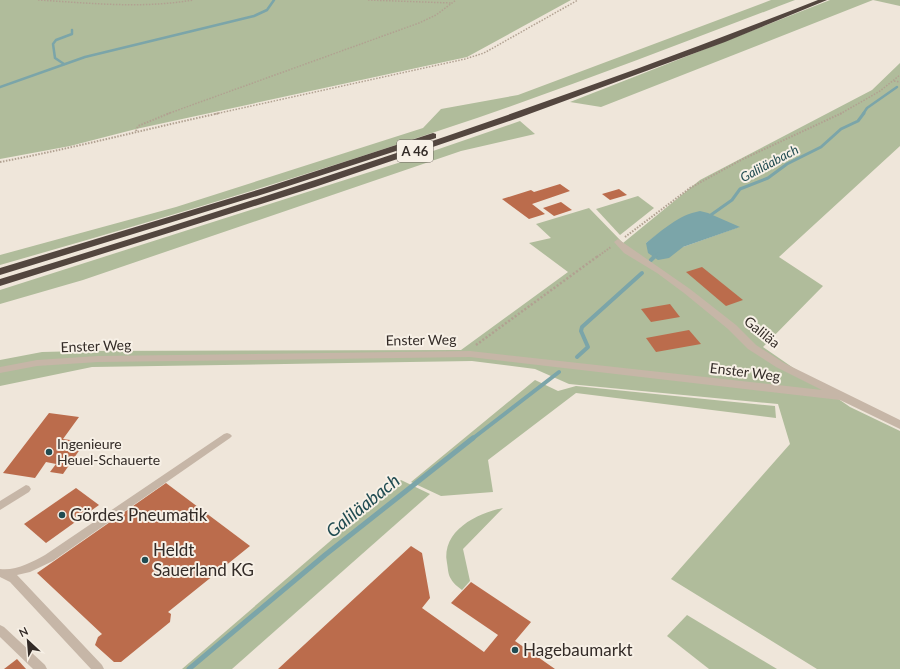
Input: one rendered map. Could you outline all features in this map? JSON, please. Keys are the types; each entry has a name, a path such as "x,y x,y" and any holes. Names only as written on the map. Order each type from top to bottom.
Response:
{"highway":[{"name":"A 46","path":"0,272 267,190 487,118 675,52 806,0"},
{"name":"A 46","path":"0,283 276,197 497,124 686,55 824,0"}],"street":[{"name":"Galiläa","path":"618,242 627,251 660,271 687,291 732,327 752,347 780,365 900,425"},
{"name":"Enster Weg","path":"0,370 37,363 98,359 470,354 840,396"}],"lane":[{"path":"3,574 21,571 39,564 227,436"},
{"path":"0,506 26,489"},
{"path":"3,574 14,579 98,669"},
{"path":"0,630 41,669"}],"path":[{"path":"38,0 154,5 193,0"},
{"path":"368,0 452,3"},
{"path":"136,131 138,126 150,120 419,23 456,0"},
{"path":"0,162 57,151 136,131 470,58 496,47 578,0"},
{"path":"470,354 475,345 690,188 741,160 827,121 880,91 900,75"},
{"path":"894,81 900,82"}],"green space":[{"path":"0,0 571,0 467,57 136,129 70,146 0,159"},
{"path":"771,0 795,0 578,82 447,128 224,199 0,265 0,255 176,207 423,128 441,109 518,95"},
{"path":"830,0 873,0 601,107 570,102"},
{"path":"873,0 900,0 900,6"},
{"path":"900,63 900,146 779,257 823,286 763,347 850,407 900,431 900,669 817,669 671,579 790,444 778,404 569,384 535,369 472,361 92,367 0,386 0,360 42,352 461,350 568,272 529,243 551,238 536,224 589,208 623,243 700,180 872,90","holes":["739,227 683,247 646,243 662,231"]},
{"path":"520,121 535,134 461,151 83,280 0,304 0,290 401,162"},
{"path":"638,196 654,208 620,235 596,209"},
{"path":"535,380 558,391 576,386 775,406 776,418 576,393 488,460 493,492 441,496 411,482"},
{"path":"401,480 430,494 232,669 182,669"},
{"path":"503,508 463,549 470,581 462,590 453,582 449,573 447,552 450,542 455,533 472,519 493,510"},
{"path":"687,615 777,669 709,669 667,636"}],"water":[{"path":"700,211 740,227 683,247 669,258 658,260 648,253 646,243 678,219"}],"building":[{"path":"560,184 570,191 532,204 545,214 529,219 502,199 531,190 534,192"},
{"path":"619,189 627,195 610,200 602,194"},
{"path":"561,202 572,210 554,216 543,208"},
{"path":"702,267 743,300 726,306 686,272"},
{"path":"670,304 680,317 651,322 641,309"},
{"path":"689,330 701,344 656,352 646,338"},
{"name":"Ingenieure Heuel-Schauerte","path":"49,413 79,417 63,439 85,442 63,474 50,472 56,464 46,462 35,478 3,473"},
{"name":"Heldt Sauerland KG","path":"166,483 250,546 168,612 171,614 170,622 121,662 114,662 95,645 98,637 102,634 37,573"},
{"name":"Gördes Pneumatik","path":"76,488 99,505 46,543 24,524"},
{"path":"411,546 422,553 430,598 422,608 484,652 498,635 451,603 471,582 531,622 515,641 555,669 278,669"},
{"path":"17,659 26,669 4,669"}],"waterway":[{"path":"0,87 85,57 254,16 267,10 274,0"},
{"path":"64,64 55,58 53,44 56,40 72,34 72,30"},
{"name":"Galiläabach","path":"863,114 867,108 897,87"},
{"name":"Galiläabach","path":"708,217 732,200 740,189 768,178 787,164 821,147 841,129 858,121 864,113"},
{"name":"Galiläabach","path":"654,257 658,254"},
{"name":"Galiläabach","path":"651,260 654,257"},
{"name":"Galiläabach","path":"577,357 588,347 581,331 582,327 642,273"},
{"name":"Galiläabach","path":"472,439 559,372"},
{"name":"Galiläabach","path":"189,669 325,555 473,438"}],"place":[{"name":"Ingenieure Heuel-Schauerte","path":"49,452"},
{"name":"Gördes Pneumatik","path":"62,515"},
{"name":"Heldt Sauerland KG","path":"145,560"},
{"name":"Hagebaumarkt","path":"515,650"}]}
